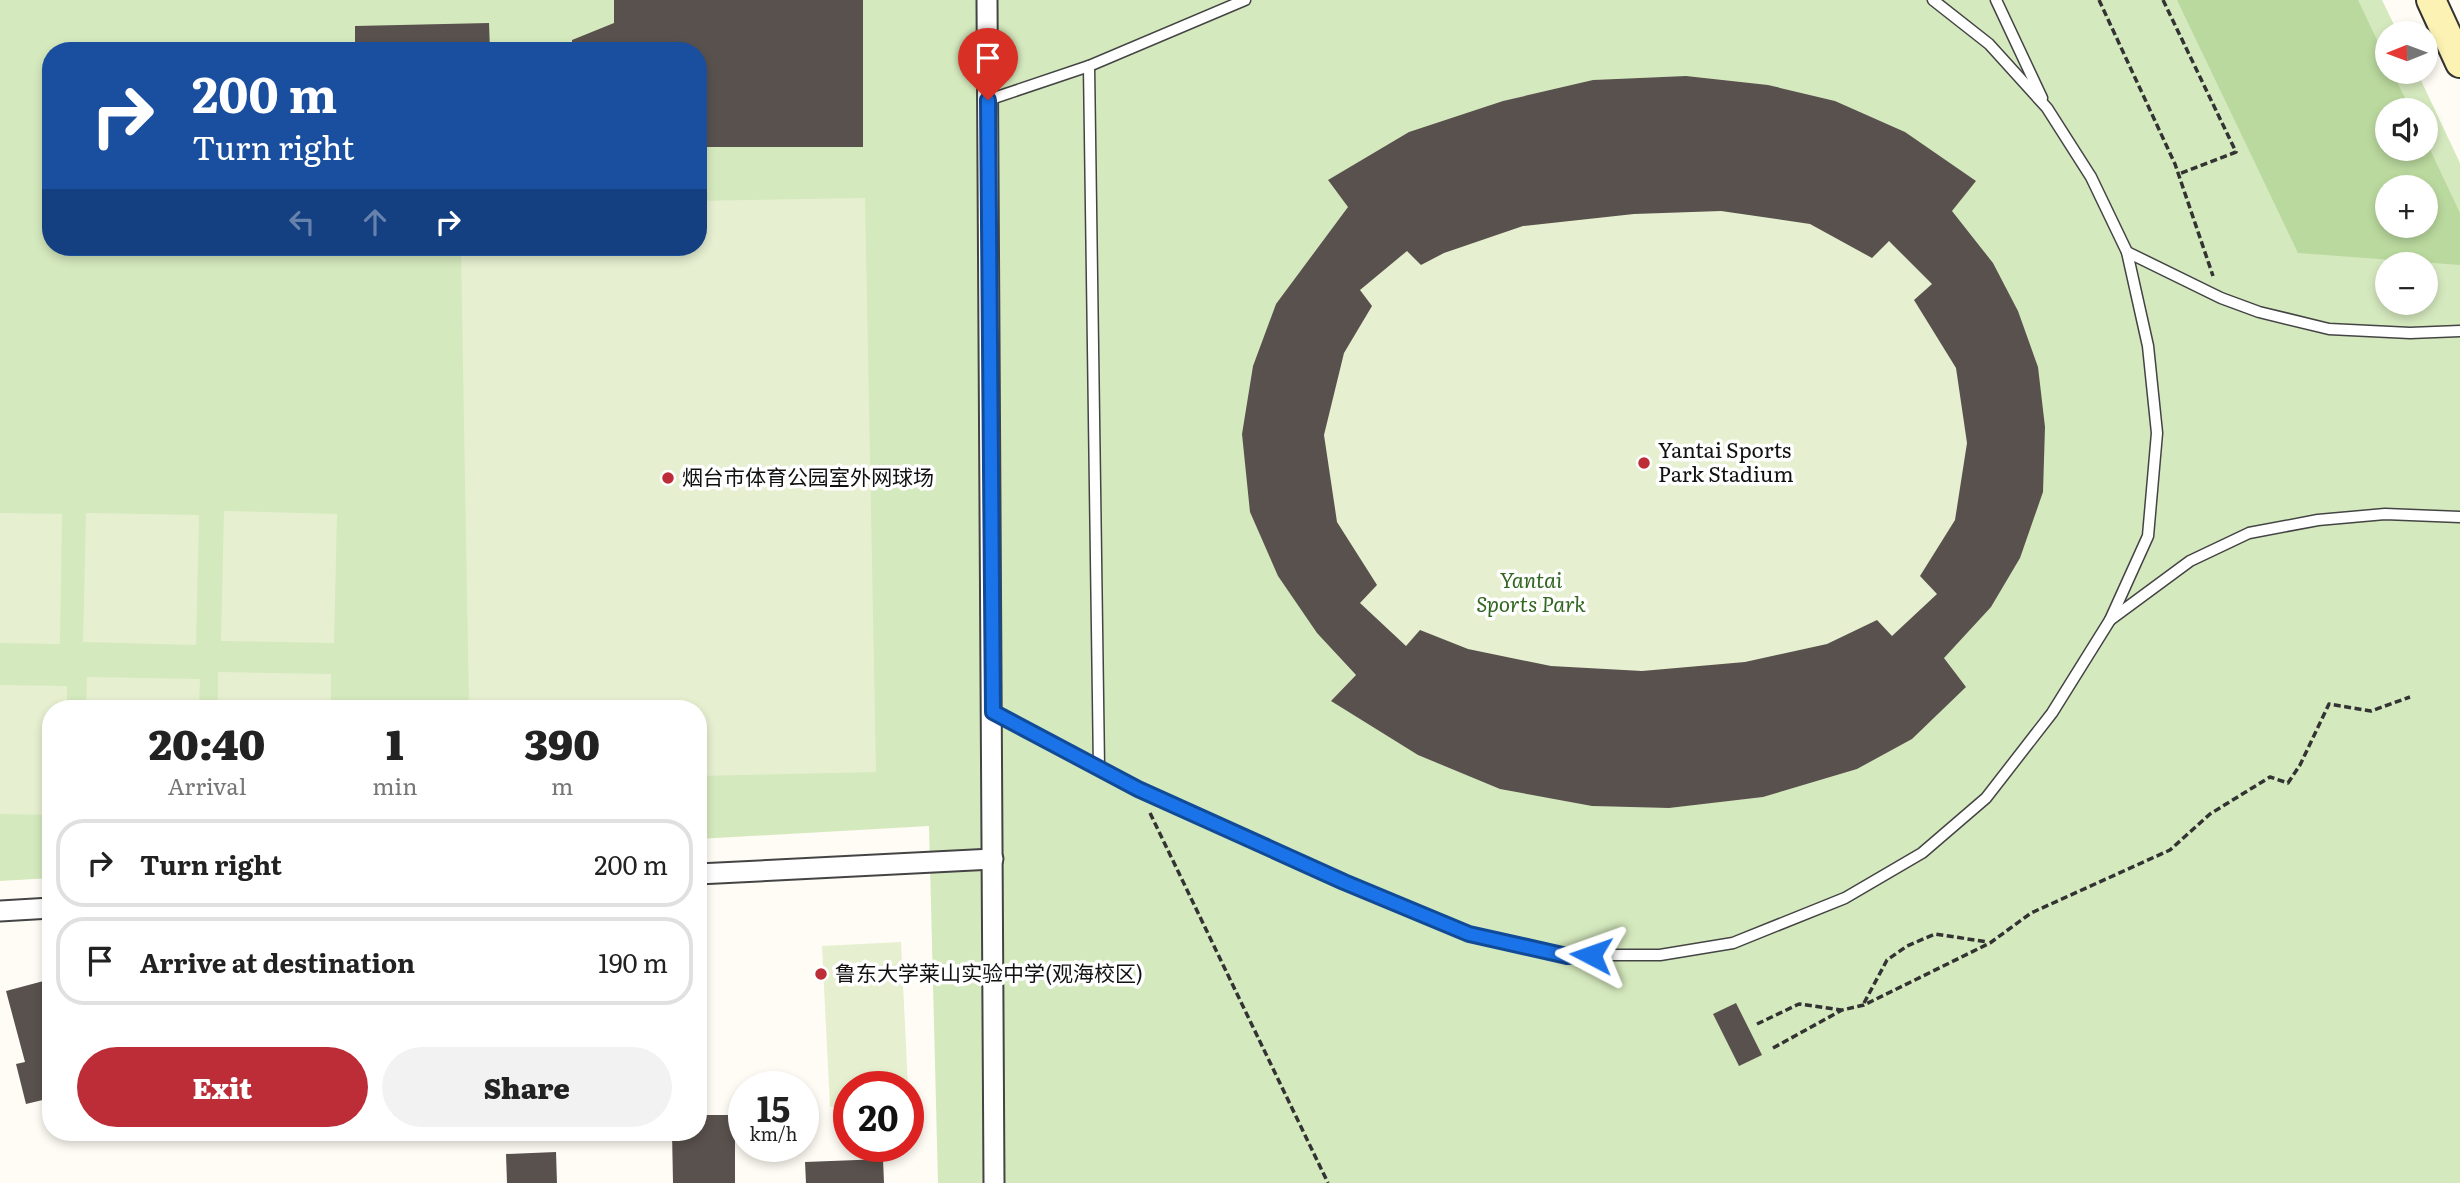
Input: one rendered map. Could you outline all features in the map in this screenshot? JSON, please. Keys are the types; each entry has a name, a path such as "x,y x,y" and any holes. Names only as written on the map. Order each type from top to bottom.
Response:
{"main road":[{"path":"2431,0 2460,63"}],"street":[{"path":"987,0 995,1183"},
{"path":"707,874 993,859"},
{"path":"0,911 42,909"}],"lane":[{"path":"988,100 1089,66 1245,0"},
{"path":"1933,0 1989,44 2047,108"},
{"path":"993,712 1138,789 1344,882 1469,934 1567,956 1660,955 1733,943 1845,898 1922,853 1986,798 2052,713 2109,620 2148,536 2157,433 2148,346 2127,252 2091,177 2047,108 1996,0"},
{"path":"1089,66 1099,768"},
{"path":"2127,252 2221,298 2259,312 2329,329 2410,333 2460,331"},
{"path":"2109,620 2190,561 2249,533 2318,520 2385,514 2460,517"}],"path":[{"path":"2098,0 2179,174 2221,298"},
{"path":"2163,0 2236,152 2179,174"},
{"path":"1773,1048 1842,1010 1864,1005 1990,943 2031,913 2170,850 2210,814 2270,777 2288,783 2300,765 2329,704 2371,711 2410,697"},
{"path":"1138,789 1328,1183"},
{"path":"1864,1005 1887,960 1907,946 1935,934 1990,943"},
{"path":"1757,1024 1799,1004 1842,1010"}],"green space":[{"name":"Yantai Sports Park","path":"0,0 2382,0 2392,21 2375,21 2375,84 2423,84 2429,98 2375,98 2375,161 2438,161 2438,116 2460,163 2460,1183 938,1183 929,826 707,838 707,700 42,700 42,879 0,881"},
{"path":"2177,0 2358,0 2375,36 2375,84 2398,84 2405,98 2375,98 2375,161 2435,161 2460,213 2460,265 2438,263 2438,252 2375,252 2375,259 2298,253"},
{"name":"Yantai Sports Park Stadium","path":"1686,76 1768,85 1835,101 1905,132 1976,181 1952,211 1993,263 2018,311 2038,367 1944,657 1966,687 1912,739 1857,769 1763,797 1669,808 1592,806 1500,789 1418,755 1331,701 1355,675 1317,633 1278,576 1242,434 1253,366 1276,304 1348,207 1328,180 1409,132 1503,101 1593,80"},
{"name":"烟台市体育公园室外网球场","path":"865,198 876,772 707,776 707,700 469,700 461,256 707,256 707,201"},
{"path":"224,511 337,514 334,643 221,641"},
{"path":"0,513 62,514 60,644 0,643"},
{"path":"86,513 199,515 196,645 83,642"},
{"path":"218,672 331,674 331,700 218,700"},
{"path":"87,677 200,679 199,700 86,700"},
{"path":"0,685 67,686 67,700 42,700 42,815 0,814"},
{"path":"901,942 907,1071 833,1071 833,1107 830,1107 822,946"}],"building":[{"path":"614,0 863,0 863,147 707,147 707,42 572,42 614,23"},
{"path":"489,23 490,42 355,42 355,26"},
{"path":"1686,76 1768,85 1835,101 1905,132 1976,181 1952,211 1993,263 2018,311 2038,367 2045,427 2043,492 2020,558 1991,607 1944,658 1966,687 1912,739 1857,769 1763,797 1669,808 1592,806 1500,789 1418,755 1331,701 1356,675 1317,633 1278,576 1250,512 1242,434 1253,366 1276,304 1348,207 1328,180 1409,132 1503,101 1593,80","holes":["1721,211 1810,224 1872,258 1889,241 1932,284 1914,300 1956,368 1967,443 1955,520 1920,576 1937,594 1892,636 1877,620 1827,644 1745,662 1642,671 1551,666 1468,649 1420,630 1406,646 1360,603 1377,585 1337,522 1324,435 1344,353 1372,306 1360,290 1407,251 1421,265 1444,253 1523,226 1634,214"]},
{"path":"42,981 42,1100 26,1104 16,1064 25,1062 6,991"},
{"path":"1736,1003 1762,1055 1739,1066 1713,1014"},
{"path":"707,1115 728,1115 728,1162 735,1162 735,1183 673,1183 672,1141 707,1141"},
{"path":"556,1152 557,1183 507,1183 506,1154"},
{"path":"805,1162 883,1162 884,1183 806,1183"}],"place":[{"name":"Yantai Sports Park Stadium","path":"1644,463"},
{"name":"烟台市体育公园室外网球场","path":"668,478"},
{"name":"鲁东大学莱山实验中学(观海校区)","path":"821,974"}],"route":[{"path":"988,100 993,712 1138,789 1344,882 1469,934 1567,956 1591,955"}]}
